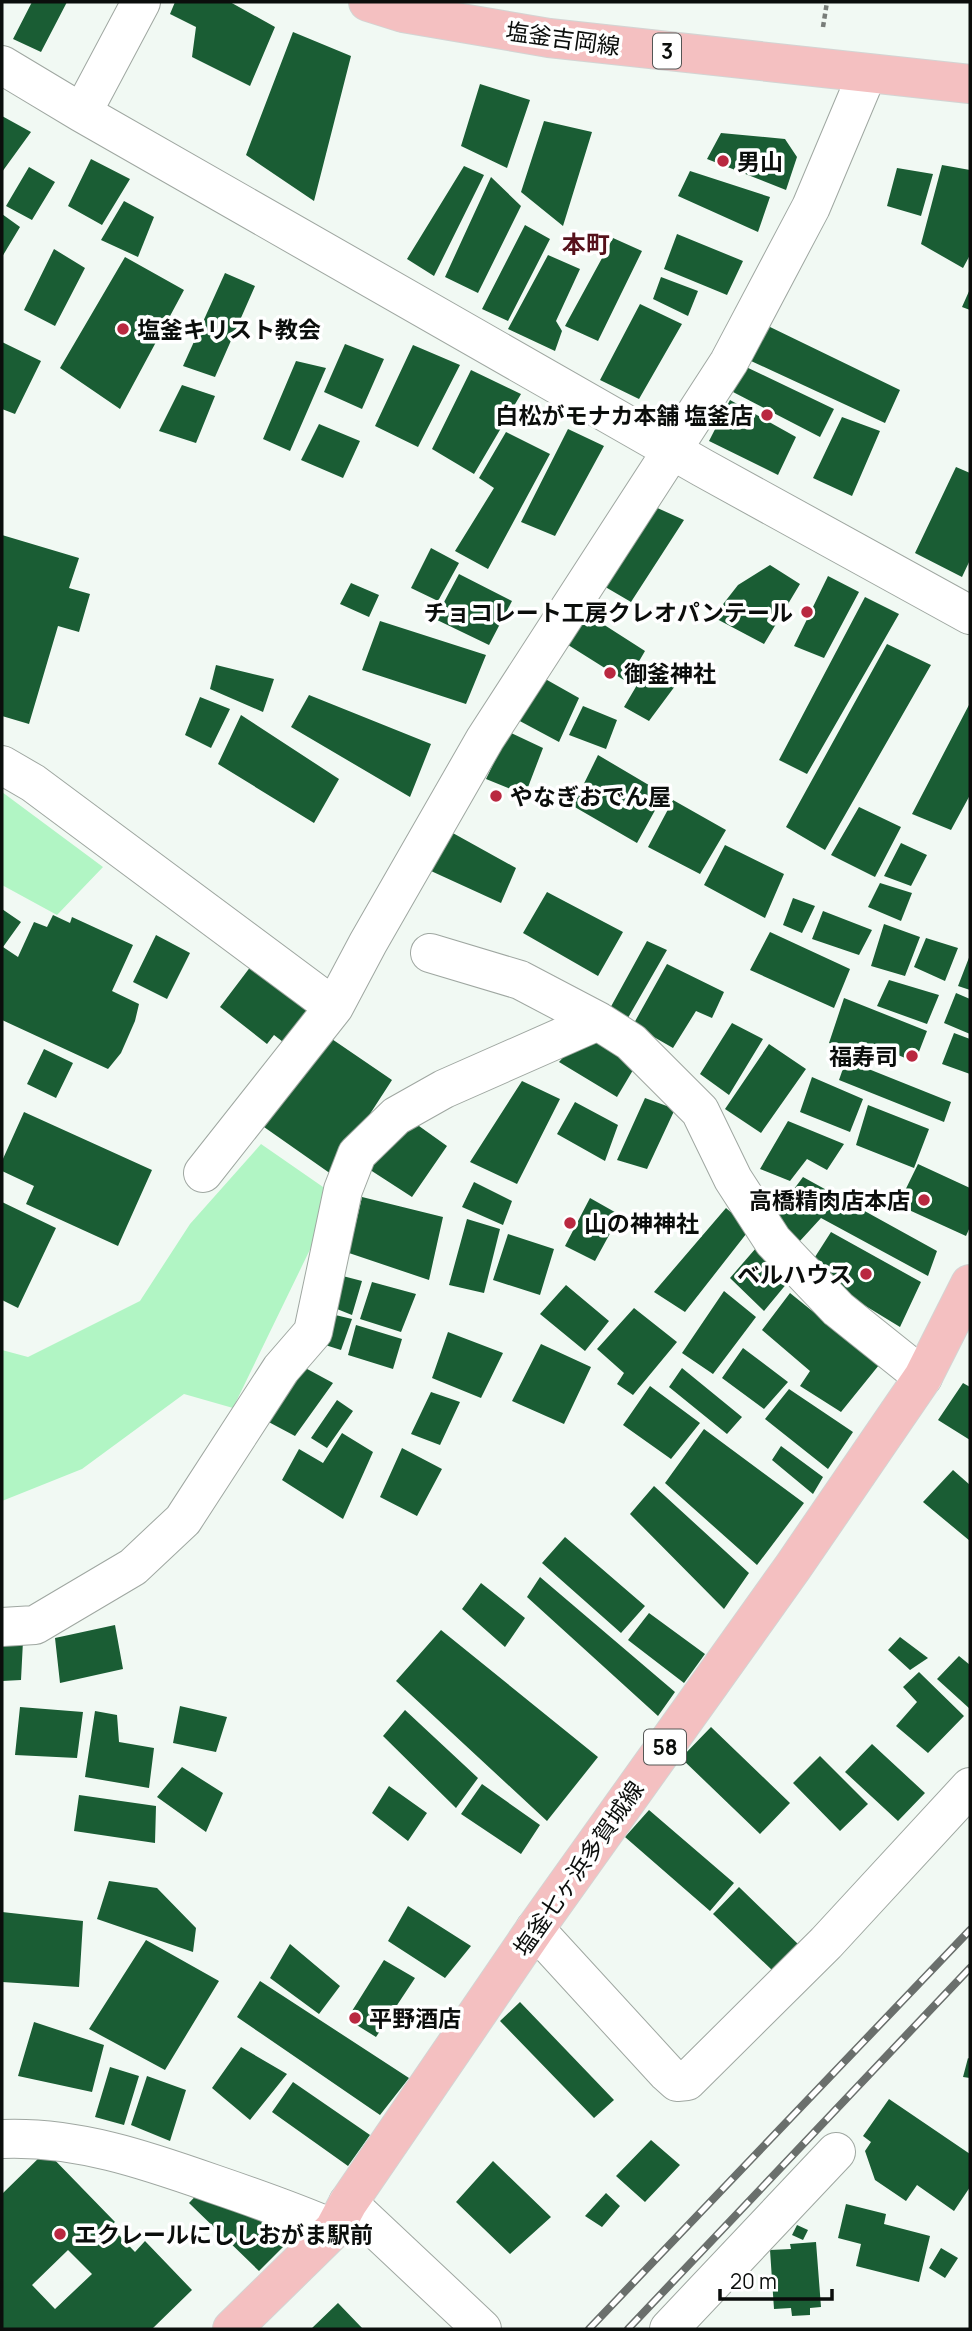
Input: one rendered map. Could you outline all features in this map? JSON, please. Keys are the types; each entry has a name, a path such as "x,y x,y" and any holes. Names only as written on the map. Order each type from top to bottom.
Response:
{"main road":[{"name":"塩釜吉岡線","path":"368,2 403,13 549,38 970,84"},
{"name":"塩釜七ヶ浜多賀城線","path":"232,2329 341,2216 535,1929 793,1567 923,1377 970,1284"}],"street":[{"path":"82,113 141,2"},
{"path":"2,65 673,450 970,615"},
{"path":"203,1173 334,1007 485,739 729,362 811,206 867,74"},
{"path":"2,765 33,783 334,1007"},
{"path":"430,953 520,980 598,1021 631,1042 700,1111 733,1179 773,1241 838,1309 923,1377"},
{"path":"2,1627 35,1625 132,1567 183,1520 281,1369 313,1332 343,1191 357,1154 396,1116 444,1089 598,1021"},
{"path":"535,1929 667,2073 677,2082 687,2081 826,1943 970,1787"},
{"path":"2,2139 17,2138 91,2147 131,2155 293,2211 341,2216 482,2329"},
{"path":"669,2329 836,2152"}],"path":[{"path":"823,27 827,2"}],"green space":[{"path":"2,792 103,867 57,915 2,885"},
{"path":"261,1144 336,1196 233,1408 184,1394 82,1469 2,1501 2,1350 28,1357 140,1301 190,1224"}],"building":[{"path":"32,2 67,2 41,52 13,39"},
{"path":"175,2 230,2 275,27 250,86 192,57 196,27 170,14"},
{"path":"293,32 351,56 314,201 246,155"},
{"path":"480,84 530,100 507,168 461,146"},
{"path":"2,116 31,132 2,172"},
{"path":"544,121 592,132 563,226 521,192"},
{"path":"721,133 785,139 797,157 786,190 707,159"},
{"path":"91,159 130,179 102,225 68,206"},
{"path":"942,165 970,170 970,255 963,268 921,244"},
{"path":"464,166 484,175 434,276 407,259"},
{"path":"29,167 55,182 32,220 6,206"},
{"path":"897,168 933,174 921,216 887,206"},
{"path":"690,171 770,197 758,232 678,196"},
{"path":"491,177 521,206 478,293 445,277"},
{"path":"124,201 154,217 138,257 101,240"},
{"path":"2,214 20,227 2,257"},
{"path":"525,225 550,239 508,321 482,309"},
{"path":"677,234 743,261 727,295 664,269"},
{"path":"613,238 642,251 598,341 565,326"},
{"path":"54,249 85,268 55,326 24,310"},
{"path":"548,255 580,269 556,321 562,331 555,351 508,329"},
{"name":"塩釜キリスト教会","path":"125,257 184,290 120,409 60,368"},
{"path":"225,273 255,286 215,377 183,366"},
{"path":"661,277 698,291 688,316 653,299"},
{"path":"970,289 970,310 962,307"},
{"path":"640,304 682,324 639,399 600,380"},
{"path":"768,326 900,390 885,423 751,361"},
{"path":"2,342 41,361 15,414 2,409"},
{"path":"345,344 384,359 362,409 324,392"},
{"path":"413,345 460,365 418,447 375,426"},
{"path":"296,361 326,368 290,451 263,439"},
{"path":"744,366 834,409 820,437 733,392"},
{"path":"471,370 521,394 474,474 432,449"},
{"path":"182,385 215,396 196,443 159,431"},
{"path":"730,400 796,437 778,475 709,441"},
{"path":"842,417 880,431 852,496 813,478"},
{"path":"319,424 360,441 343,478 301,460"},
{"path":"568,429 604,446 555,536 521,522"},
{"path":"506,432 550,454 488,569 455,551 494,488 479,478"},
{"path":"956,467 970,473 970,560 962,577 915,553"},
{"path":"653,506 684,520 631,602 602,585"},
{"path":"2,535 79,558 69,588 90,594 79,632 58,626 29,724 2,716"},
{"path":"431,548 459,563 438,601 411,588"},
{"path":"770,565 800,584 764,644 713,617 738,585"},
{"path":"459,574 512,601 489,645 435,619"},
{"path":"828,576 859,592 824,658 794,646"},
{"path":"351,583 379,595 369,617 340,604"},
{"path":"865,597 899,614 807,774 779,760"},
{"path":"581,610 645,651 627,682 565,643"},
{"path":"380,621 486,655 466,704 362,670"},
{"path":"887,644 931,665 825,850 786,827"},
{"path":"650,663 678,682 649,721 624,707"},
{"path":"216,665 274,679 263,712 210,689"},
{"path":"540,676 579,698 559,742 516,719"},
{"path":"309,695 431,744 410,797 291,727"},
{"path":"200,697 230,709 211,748 185,735"},
{"path":"970,703 970,795 951,830 912,814"},
{"path":"583,706 617,720 606,749 569,735"},
{"path":"241,715 339,779 314,823 218,764"},
{"path":"509,732 543,748 525,795 486,779"},
{"path":"598,755 664,794 637,843 573,806"},
{"path":"673,800 726,830 700,874 648,847"},
{"path":"859,807 901,827 875,877 831,855"},
{"path":"451,832 516,868 501,903 431,871"},
{"path":"901,843 927,855 911,886 884,876"},
{"path":"725,845 784,874 765,918 704,885"},
{"path":"880,883 912,893 901,921 868,907"},
{"path":"547,892 623,932 598,976 523,933"},
{"path":"793,898 815,906 802,933 783,925"},
{"path":"2,909 21,922 3,947 18,957 34,922 47,927 53,915 70,923 72,917 133,945 112,991 139,1004 135,1021 121,1053 108,1069 2,1020"},
{"path":"823,911 872,930 859,955 812,939"},
{"path":"884,924 920,937 905,976 871,966"},
{"path":"770,932 850,969 834,1008 750,970"},
{"path":"156,935 190,953 167,999 133,982"},
{"path":"926,938 958,948 945,981 914,967"},
{"path":"647,941 667,950 625,1023 608,1012"},
{"path":"970,955 970,990 958,986"},
{"path":"667,964 724,992 712,1018 696,1011 673,1048 633,1025"},
{"path":"251,966 312,1013 287,1045 274,1035 267,1044 220,1007"},
{"path":"889,980 939,995 927,1024 877,1006"},
{"path":"956,993 970,999 970,1034 944,1023"},
{"path":"844,998 927,1031 915,1062 876,1046 869,1055 829,1043"},
{"path":"732,1023 763,1039 729,1095 700,1074"},
{"path":"585,1033 636,1065 617,1097 559,1062"},
{"path":"954,1033 970,1039 970,1074 942,1064"},
{"path":"326,1035 392,1080 331,1174 264,1127"},
{"path":"769,1044 806,1069 761,1133 725,1109"},
{"path":"44,1049 73,1063 56,1098 27,1084"},
{"path":"846,1060 951,1102 944,1122 839,1080"},
{"path":"812,1077 863,1099 850,1132 800,1112"},
{"path":"522,1081 560,1099 517,1184 470,1162"},
{"path":"645,1098 675,1109 647,1169 617,1160"},
{"path":"575,1102 618,1125 605,1161 557,1134"},
{"path":"868,1105 929,1129 914,1168 856,1145"},
{"path":"24,1112 152,1170 118,1246 26,1204 34,1186 2,1171 2,1161"},
{"path":"405,1116 447,1146 412,1197 361,1164"},
{"path":"788,1121 844,1144 827,1170 807,1159 790,1181 760,1169"},
{"path":"918,1164 970,1188 970,1227 966,1236 898,1205"},
{"path":"803,1177 937,1251 928,1276 821,1218 799,1242 773,1217"},
{"path":"474,1182 512,1201 503,1225 462,1207"},
{"path":"362,1197 443,1217 429,1280 349,1253"},
{"path":"590,1198 620,1215 595,1261 565,1246"},
{"path":"2,1202 56,1228 18,1308 2,1300"},
{"path":"726,1208 750,1229 685,1312 654,1292"},
{"path":"467,1219 500,1229 484,1293 449,1285"},
{"name":"ベルハウス","path":"831,1232 921,1282 900,1327 823,1280 828,1268 815,1257"},
{"path":"508,1234 554,1249 540,1295 493,1280"},
{"path":"756,1248 788,1282 764,1311 730,1278"},
{"path":"335,1274 362,1281 352,1315 327,1305"},
{"path":"372,1282 416,1294 401,1332 360,1319"},
{"path":"566,1285 609,1321 585,1351 540,1314"},
{"path":"724,1291 756,1317 713,1374 682,1353"},
{"path":"790,1293 879,1365 841,1412 800,1386 810,1371 762,1330"},
{"path":"634,1308 677,1342 633,1395 617,1384 624,1373 597,1349"},
{"path":"327,1313 352,1319 341,1350 319,1343"},
{"path":"356,1325 402,1339 393,1369 348,1355"},
{"path":"448,1332 503,1353 481,1398 432,1378"},
{"path":"541,1344 591,1367 564,1424 512,1401"},
{"path":"743,1348 788,1382 764,1409 722,1378"},
{"path":"298,1364 333,1383 295,1436 263,1419"},
{"path":"682,1368 742,1417 727,1434 669,1387"},
{"path":"963,1383 970,1387 970,1440 938,1420"},
{"path":"650,1386 700,1423 671,1459 623,1425"},
{"path":"789,1389 853,1432 828,1469 765,1419"},
{"path":"431,1392 460,1402 440,1445 411,1434"},
{"path":"337,1400 353,1411 327,1448 311,1438"},
{"path":"704,1429 804,1503 757,1565 665,1483"},
{"path":"342,1433 373,1452 343,1519 282,1480 299,1449 323,1463"},
{"path":"781,1446 823,1477 813,1494 772,1460"},
{"path":"402,1448 442,1469 417,1516 380,1497"},
{"path":"953,1470 970,1485 970,1541 923,1502"},
{"path":"654,1486 749,1573 724,1609 630,1514"},
{"path":"565,1537 645,1606 621,1633 542,1563"},
{"path":"540,1577 675,1692 658,1716 527,1597"},
{"path":"481,1583 525,1618 505,1647 462,1609"},
{"path":"649,1613 705,1654 684,1683 628,1640"},
{"path":"115,1625 123,1669 60,1683 55,1638"},
{"path":"441,1630 598,1757 547,1821 396,1681"},
{"path":"900,1637 928,1658 910,1670 888,1650"},
{"path":"2,1641 23,1641 21,1680 2,1681"},
{"path":"959,1656 970,1665 970,1709 937,1679"},
{"path":"919,1672 964,1716 928,1753 896,1726 917,1702 903,1687"},
{"path":"180,1706 227,1717 216,1752 173,1743"},
{"path":"20,1707 83,1712 77,1758 15,1755"},
{"path":"405,1710 478,1778 456,1808 383,1736"},
{"path":"95,1711 117,1715 119,1742 154,1748 149,1788 85,1777"},
{"path":"711,1727 790,1803 760,1834 681,1758"},
{"path":"872,1744 925,1793 898,1821 845,1772"},
{"path":"820,1756 868,1804 840,1831 793,1783"},
{"path":"182,1767 223,1793 206,1832 157,1797"},
{"path":"482,1784 540,1825 521,1854 461,1814"},
{"path":"389,1786 427,1813 408,1841 372,1813"},
{"path":"79,1795 156,1806 155,1843 74,1831"},
{"path":"649,1810 734,1883 710,1911 625,1837"},
{"path":"109,1881 157,1888 196,1928 193,1952 97,1919"},
{"path":"739,1887 798,1944 772,1970 713,1914"},
{"path":"408,1906 471,1946 445,1978 388,1941"},
{"path":"2,1912 83,1921 79,1987 2,1982"},
{"path":"146,1940 219,1981 165,2070 89,2029"},
{"path":"290,1944 340,1986 319,2014 270,1978"},
{"path":"384,1960 415,1978 376,2037 347,2019"},
{"path":"260,1981 409,2078 380,2115 237,2017"},
{"path":"520,2002 614,2100 594,2118 500,2021"},
{"path":"34,2022 104,2045 92,2092 18,2076"},
{"path":"241,2047 287,2074 250,2120 212,2088"},
{"path":"968,2058 970,2059 970,2078 963,2077"},
{"path":"110,2067 139,2076 124,2125 95,2117"},
{"path":"147,2076 186,2090 170,2141 131,2125"},
{"path":"293,2082 370,2135 348,2166 272,2112"},
{"path":"889,2099 970,2154 970,2187 954,2211 917,2185 906,2201 875,2180 865,2151 871,2142 863,2136"},
{"path":"651,2140 680,2165 645,2202 616,2176"},
{"name":"エクレールにししおがま駅前","path":"46,2151 115,2222 110,2226 135,2252 145,2241 192,2290 152,2329 2,2329 2,2194","holes":["68,2250 92,2274 55,2309 32,2285"]},
{"path":"493,2161 551,2217 510,2254 456,2202"},
{"path":"204,2187 300,2230 259,2271 189,2203"},
{"path":"606,2193 620,2206 602,2227 585,2216"},
{"path":"846,2204 886,2214 884,2224 930,2236 919,2282 856,2266 861,2244 838,2238"},
{"path":"797,2225 808,2230 803,2240 792,2235"},
{"path":"816,2242 821,2307 810,2308 810,2315 792,2316 791,2308 774,2309 770,2250 791,2249 790,2244"},
{"path":"941,2248 958,2258 945,2278 929,2268"},
{"path":"338,2303 363,2329 311,2329"}],"railway":[{"path":"589,2329 970,1930"},
{"path":"628,2329 970,1968"}],"place":[{"name":"男山","path":"723,161"},
{"name":"塩釜キリスト教会","path":"123,329"},
{"name":"白松がモナカ本舗 塩釜店","path":"767,415"},
{"name":"チョコレート工房クレオパンテール","path":"807,612"},
{"name":"御釜神社","path":"610,673"},
{"name":"やなぎおでん屋","path":"496,796"},
{"name":"福寿司","path":"912,1056"},
{"name":"高橋精肉店本店","path":"924,1200"},
{"name":"山の神神社","path":"570,1223"},
{"name":"ベルハウス","path":"866,1274"},
{"name":"平野酒店","path":"355,2018"},
{"name":"エクレールにししおがま駅前","path":"60,2234"}],"district":[{"name":"本町","path":"586,243"}]}
